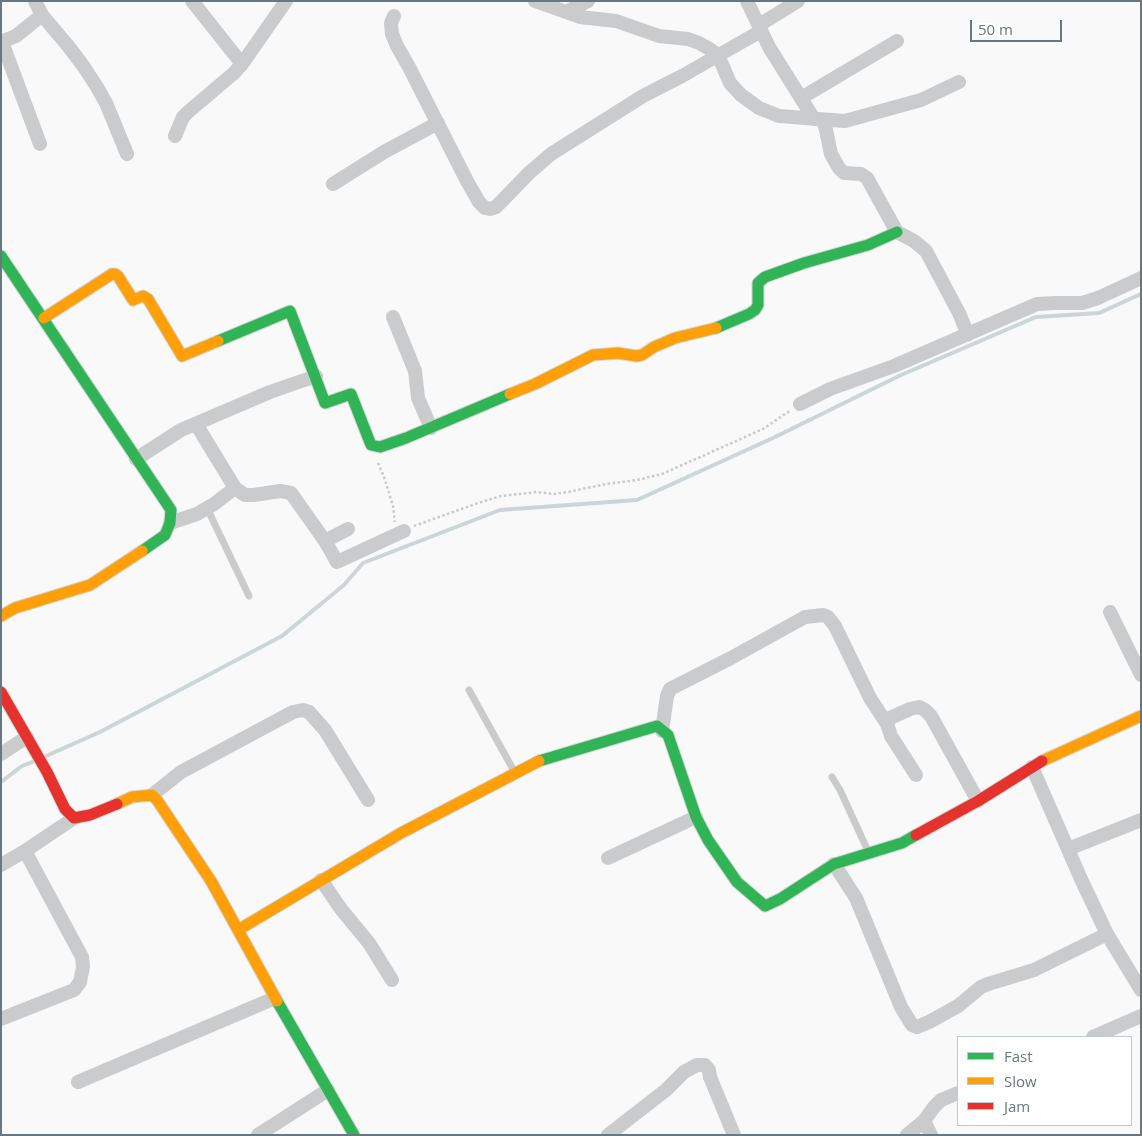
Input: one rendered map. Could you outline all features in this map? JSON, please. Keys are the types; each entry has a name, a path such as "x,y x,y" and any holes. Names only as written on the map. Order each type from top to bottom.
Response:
{"street":[{"path":"35,1 42,15 69,47 97,87 106,103 127,154"},
{"path":"192,1 242,64"},
{"path":"174,136 183,117 242,64 286,1"},
{"path":"535,1 580,17 616,21 659,36 688,39 708,48 718,55 730,83 741,95 758,108 779,116 845,121 922,100 959,82"},
{"path":"566,12 588,1"},
{"path":"747,1 769,47 801,98 826,130 830,154 839,168 844,174 861,174 867,178 897,232 914,241 926,251 960,312 967,335"},
{"path":"394,16 390,23 397,46 467,182 479,202 485,208 490,209 496,207 551,154 643,96 718,55 798,1"},
{"path":"40,144 2,42 16,36 42,15"},
{"path":"801,98 897,41"},
{"path":"333,184 384,152 438,124"},
{"path":"44,318 112,274 118,276 133,300 143,296 148,299 182,356 290,311 325,403 351,394 371,445 380,447 431,428 535,384 593,356 603,354 642,355 654,346 675,338 718,327 755,310 758,305 758,284 765,277 804,263 868,245 897,232"},
{"path":"1,256 171,510 170,523 164,535 90,585 15,608 1,616"},
{"path":"800,404 830,389 894,366 1037,304 1056,302 1082,303 1098,298 1141,278"},
{"path":"393,318 416,372 418,398 431,428"},
{"path":"136,459 181,430 270,392 316,376"},
{"path":"196,424 235,488 245,495 280,491 291,492 325,540 337,562 404,531"},
{"path":"170,523 197,514 235,488"},
{"path":"325,540 348,529"},
{"path":"1110,612 1141,675"},
{"path":"662,730 667,696 670,689 805,617 823,615 828,617 835,626 870,698 886,724 890,736 916,775"},
{"path":"1,692 47,772 65,810 74,818"},
{"path":"886,724 890,718 910,710 919,707 925,710 931,716 978,801"},
{"path":"1,865 74,818 90,816 132,798 152,795 181,772 293,712 303,710 309,712 325,730 368,800"},
{"path":"238,930 401,833 541,760 657,726 668,735 696,817 708,840 737,882 765,906 780,899 834,864 902,842 978,801 1040,762 1141,716"},
{"path":"1,754 28,740"},
{"path":"1032,767 1107,934 1141,990"},
{"path":"152,795 210,881 354,1135"},
{"path":"608,858 696,817"},
{"path":"1068,849 1141,820"},
{"path":"1,1019 74,990 80,982 84,967 82,957 25,851"},
{"path":"834,864 856,898 901,1007 912,1025 917,1027 958,1006 981,987 1034,970 1107,934"},
{"path":"321,880 341,909 369,943 392,980"},
{"path":"78,1082 275,998"},
{"path":"1095,1036 1141,1016"},
{"path":"608,1135 666,1090 684,1072 697,1065 705,1065 709,1070 710,1077 734,1135"},
{"path":"258,1135 328,1090"},
{"path":"907,1135 924,1121 941,1100 957,1093"},
{"path":"924,1121 931,1135"}],"lane":[{"path":"207,508 249,596"},
{"path":"470,690 515,773"},
{"path":"832,777 840,790 869,853"}],"path":[{"path":"371,445 384,477 397,527 399,530 404,531 422,522 501,496 537,492 554,494 638,480 662,474 763,429 800,404"}],"waterway":[{"path":"46,756 100,732 282,636 344,585 363,563 500,510 637,500 773,438 901,375 1036,317 1099,313 1141,294"},
{"path":"1,782 22,766 35,761"}],"traffic: fast":[{"path":"716,328 755,310 758,305 758,283 765,277 804,263 868,245 897,232"},
{"path":"1,256 171,510 170,523 165,535 142,551"},
{"path":"218,341 290,311 325,403 351,394 371,445 380,447 510,394"},
{"path":"539,761 657,726 668,735 696,817 708,840 737,882 765,906 780,899 834,864 902,843 916,835"},
{"path":"277,1001 354,1135"}],"traffic: slow":[{"path":"44,318 112,274 115,274 133,300 143,296 148,299 182,356 218,341"},
{"path":"510,394 535,384 593,355 618,353 642,355 654,347 675,338 716,328"},
{"path":"1,616 15,608 90,585 142,551"},
{"path":"1042,761 1141,716"},
{"path":"238,930 401,833 539,761"},
{"path":"117,804 132,797 152,795 157,800 211,881 277,1001"}],"traffic: jam":[{"path":"1,692 47,772 65,809 74,818 90,815 117,804"},
{"path":"916,835 978,801 1042,761"}]}
